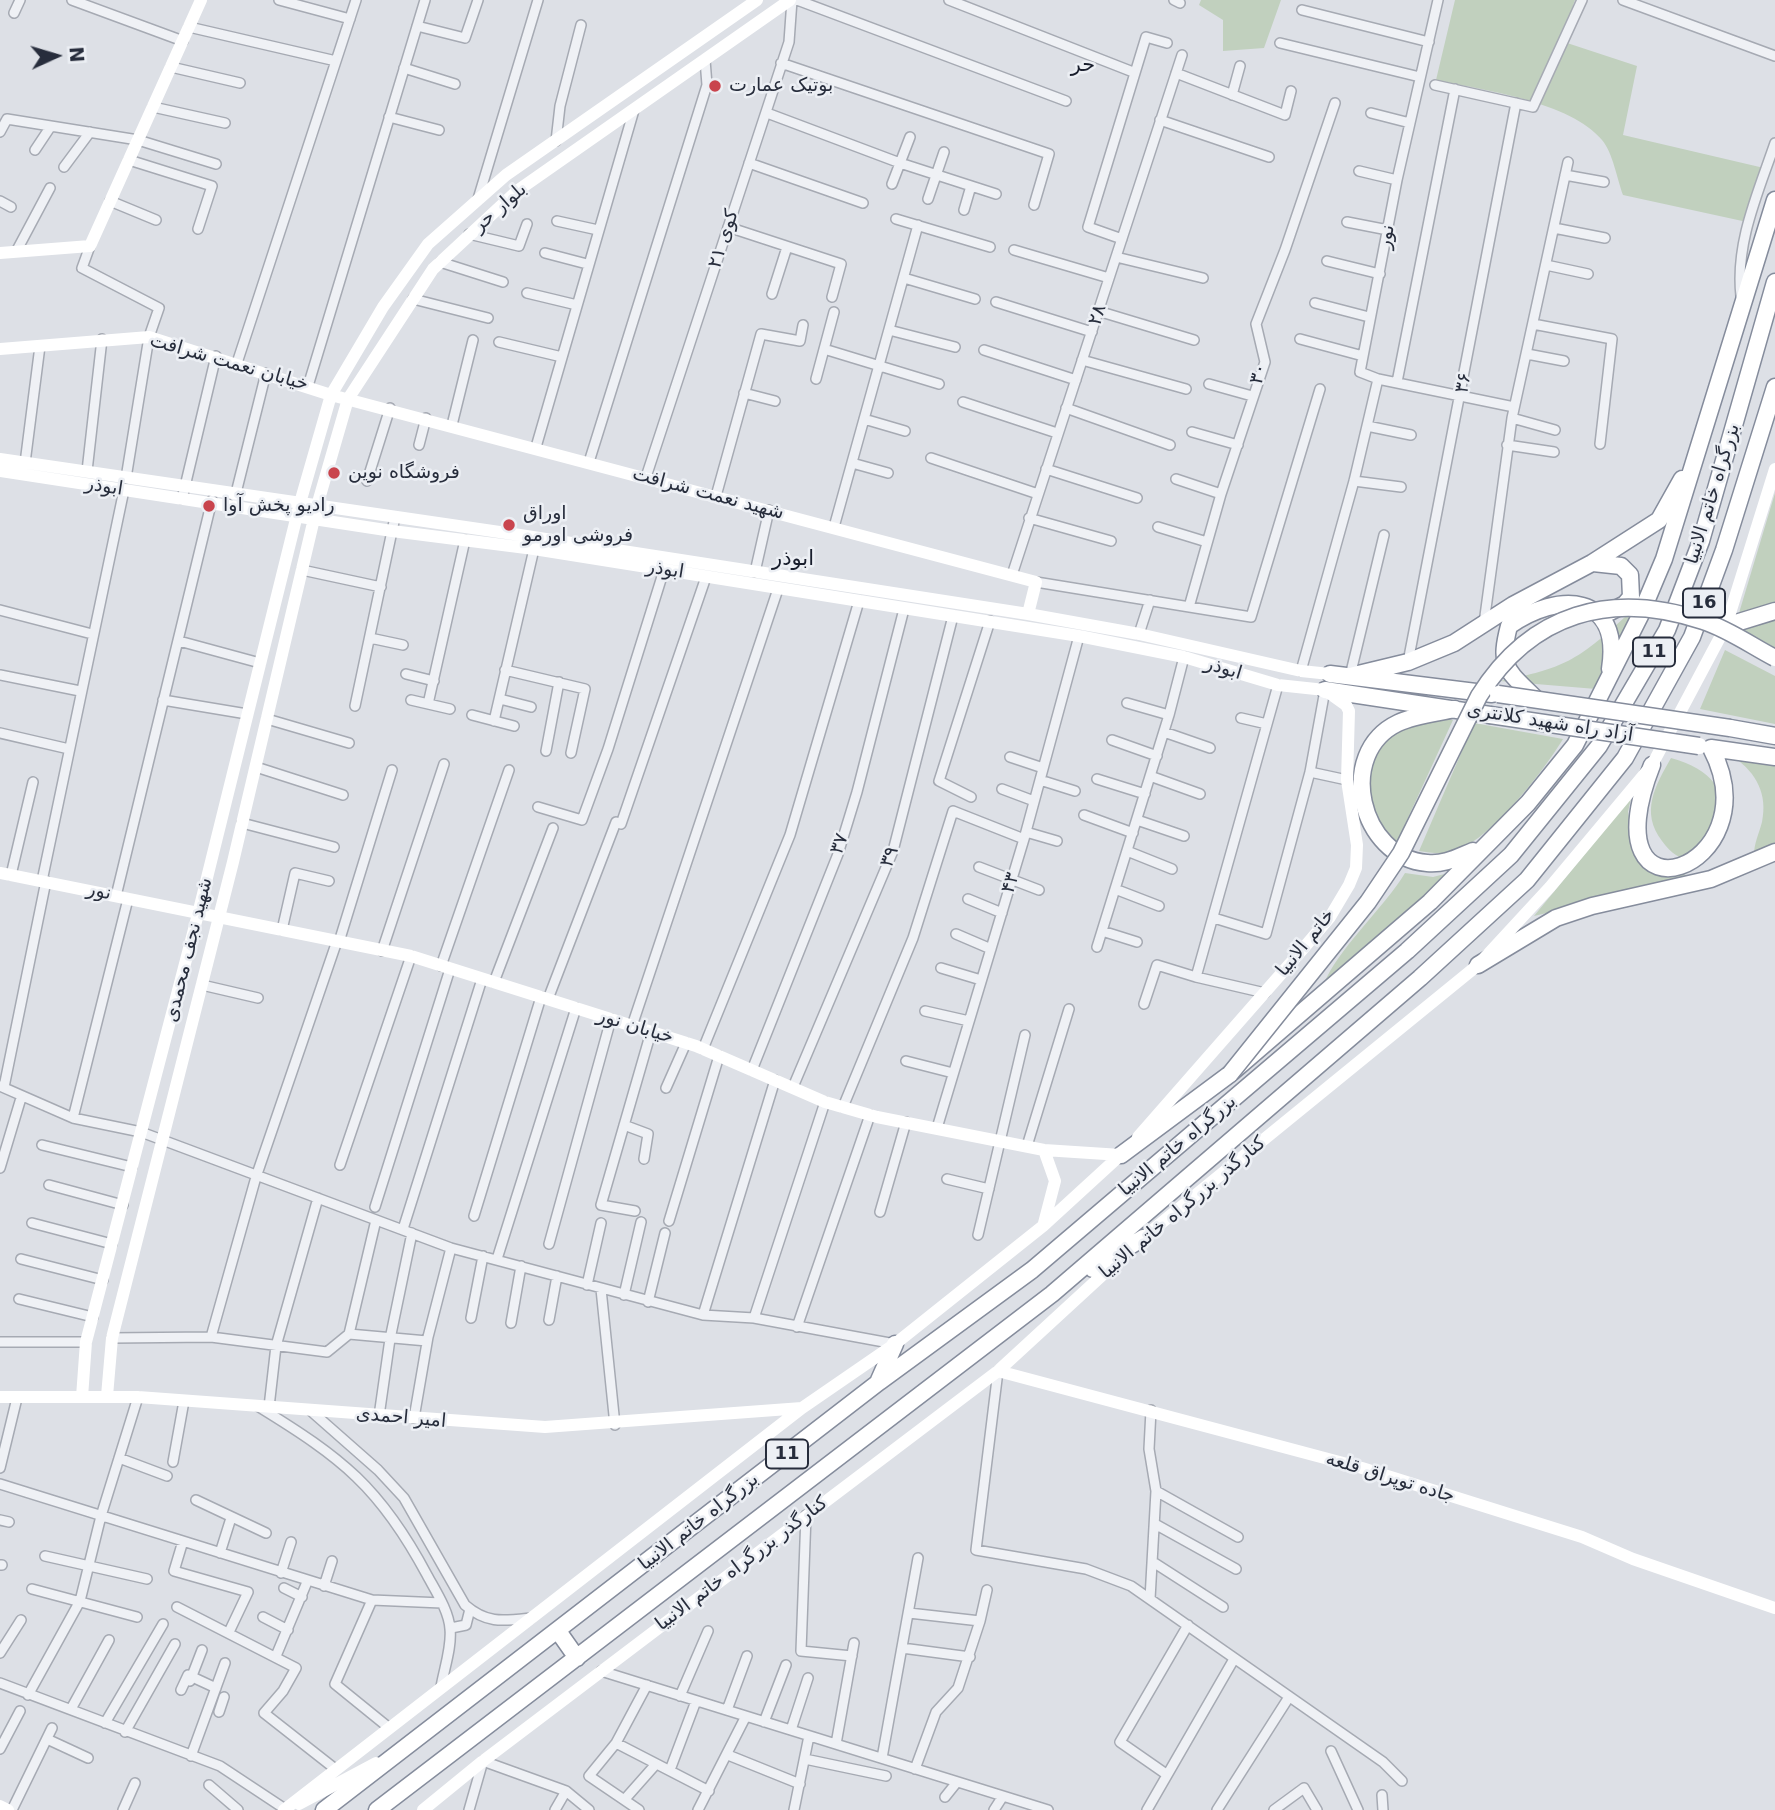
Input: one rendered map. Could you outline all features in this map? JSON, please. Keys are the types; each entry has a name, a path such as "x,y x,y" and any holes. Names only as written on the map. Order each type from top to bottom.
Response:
{"highway":[{"path":"1121,1155 1230,1074 1430,902 1479,849 1528,803 1575,745 1608,682 1664,559 1703,440 1775,200"},
{"name":"بزرگراه خاتم الانبیا","path":"324,1810 391,1755 558,1631 879,1382 1032,1270 1407,951 1511,855 1599,746 1667,630 1700,541 1775,282"},
{"name":"بزرگراه خاتم الانبیا","path":"377,1810 1052,1294 1430,969 1527,880 1625,758 1692,637 1724,550 1775,387"},
{"path":"1350,676 1408,662 1454,643 1592,563 1659,520 1677,492 1703,440"},
{"path":"1536,699 1509,672 1502,653 1509,626 1547,605 1573,603 1597,613 1611,612 1625,604 1631,597 1630,575 1620,566 1592,563"},
{"path":"1230,1074 1360,912 1401,853 1479,696 1494,672 1516,648 1572,617 1598,609 1633,606 1658,608 1706,621 1775,658"},
{"path":"1726,626 1761,612 1775,611"},
{"path":"1597,613 1609,634 1612,654 1608,682"},
{"name":"آزاد راه شهید کلانتری","path":"1327,682 1350,676 1536,699 1775,736"},
{"name":"آزاد راه شهید کلانتری","path":"1327,682 1490,715 1775,757"},
{"path":"1455,709 1398,723 1383,735 1370,750 1361,777 1364,807 1373,831 1388,847 1415,860 1426,863 1448,862 1479,849"},
{"path":"1755,733 1775,730"},
{"path":"1705,747 1737,774"},
{"path":"1652,765 1641,792 1641,811 1642,829 1652,850 1669,864 1689,869 1714,867 1737,848"},
{"path":"1478,965 1556,918 1592,906 1711,879 1775,852"},
{"path":"1052,1294 1143,1238"},
{"path":"879,1382 895,1344"},
{"path":"558,1631 577,1658"},
{"path":"388,1810 416,1779"}],"main road":[{"path":"0,253 90,246 201,0"},
{"name":"بلوار حر","path":"316,512 348,398 440,262 517,191 793,0"},
{"name":"بلوار حر","path":"299,509 331,395 383,307 428,244 506,175 754,1"},
{"path":"506,175 517,191"},
{"name":"خیابان نعمت شرافت","path":"0,349 149,337 216,356 331,395 348,398"},
{"name":"شهید نعمت شرافت","path":"348,398 1037,582"},
{"name":"ابوذر","path":"0,459 87,471 125,484"},
{"name":"کنارگذر بزرگراه خاتم الانبیا","path":"423,1810 483,1761 998,1371 1143,1238 1478,965 1550,887 1652,765 1726,626 1775,469"},
{"name":"ابوذر","path":"0,471 125,484 393,524 755,572 1028,614 1139,634 1301,671 1327,682"},
{"name":"شهید نجف محمدی","path":"82,1397 86,1342 198,914 299,509"},
{"name":"شهید نجف محمدی","path":"107,1396 113,1338 219,919 316,512"},
{"name":"ابوذر","path":"393,524 465,540 519,540 534,549 1079,636 1184,657 1278,685 1327,682"},
{"path":"1028,614 1037,582"},
{"name":"خاتم الانبیا","path":"1121,1155 1330,917 1349,885 1356,868 1357,845 1347,780 1349,711 1327,682"},
{"path":"247,714 267,719"},
{"name":"نور","path":"6,874 219,919"},
{"name":"خیابان نور","path":"219,919 411,956 686,1043 825,1102 870,1115 1044,1150 1121,1155"},
{"path":"1044,1150 1055,1181 1044,1223"},
{"path":"286,1810 334,1768 802,1408 895,1344 1044,1223 1121,1155"},
{"name":"جاده توپراق قلعه","path":"998,1371 1362,1468 1583,1536 1633,1559 1775,1608"},
{"name":"امیر احمدی","path":"0,1397 138,1397 545,1427 615,1424 802,1408"},
{"path":"286,1810 391,1755"},
{"path":"0,1806 10,1810"}],"street":[{"path":"14,13 20,0"},
{"path":"279,0 350,19"},
{"path":"237,363 356,0"},
{"path":"307,386 425,0"},
{"path":"417,26 466,38 478,0"},
{"path":"478,200 538,0"},
{"path":"793,0 1066,101"},
{"name":"کوی ۲۱","path":"646,477 789,42 793,0"},
{"path":"949,0 1133,72"},
{"name":"نور","path":"1363,356 1397,180 1438,0"},
{"path":"1436,85 1533,107 1582,0"},
{"path":"1623,0 1775,56"},
{"path":"78,1 183,41"},
{"path":"1302,10 1429,42"},
{"path":"556,141 559,106 581,25"},
{"path":"189,27 336,61"},
{"path":"1122,239 1088,227 1133,72 1146,37 1167,43"},
{"path":"1280,43 1420,77"},
{"name":"۲۸","path":"1012,575 1182,55"},
{"path":"589,462 707,85 705,60"},
{"path":"781,63 1049,153 1034,205"},
{"path":"1232,95 1240,66"},
{"path":"171,67 240,83"},
{"path":"404,68 455,84"},
{"path":"1176,73 1285,115 1291,91"},
{"path":"1397,382 1455,89"},
{"name":"۳۰","path":"1189,607 1221,494 1265,362 1256,324 1286,250 1335,103"},
{"name":"۳۶","path":"1408,662 1516,103"},
{"path":"153,107 225,123"},
{"path":"536,447 587,264 634,110"},
{"path":"767,113 900,163 996,194"},
{"path":"1371,113 1410,123"},
{"path":"389,117 439,130"},
{"path":"0,132 7,119 138,140 216,164"},
{"path":"1160,120 1269,157"},
{"path":"35,150 51,126"},
{"path":"64,167 90,132"},
{"path":"892,184 910,137"},
{"path":"1743,309 1739,272 1744,236 1775,143"},
{"path":"928,199 944,152"},
{"path":"129,160 212,186 198,229"},
{"path":"1483,624 1511,418 1568,162"},
{"path":"749,163 863,203"},
{"path":"1359,172 1397,180"},
{"path":"1565,175 1604,182"},
{"path":"964,209 971,186"},
{"path":"17,250 50,188"},
{"path":"0,201 11,208"},
{"path":"110,201 156,220"},
{"path":"896,219 990,247"},
{"path":"557,220 598,230"},
{"path":"1347,222 1388,230"},
{"path":"469,234 519,246 527,224"},
{"path":"834,527 918,225"},
{"path":"728,227 841,264 832,297"},
{"path":"1554,228 1605,238"},
{"path":"90,246 82,268 159,308 149,337 125,484 80,691 2,1087 21,1098 73,1118 141,1132 451,1248 703,1315 754,1318 895,1344"},
{"path":"772,294 787,247"},
{"path":"1014,250 1109,278"},
{"path":"545,253 587,264"},
{"path":"1116,257 1203,278"},
{"path":"1327,261 1380,274"},
{"path":"440,262 503,282"},
{"path":"1546,265 1588,274"},
{"path":"904,278 975,299"},
{"path":"527,293 577,305"},
{"path":"414,299 488,318"},
{"path":"996,302 1092,332"},
{"path":"1315,303 1369,317"},
{"path":"1098,311 1194,340"},
{"path":"816,379 834,312"},
{"path":"1533,324 1612,339 1600,444"},
{"path":"716,496 761,334 800,341 803,325"},
{"path":"890,330 954,347"},
{"path":"87,471 102,339"},
{"path":"1300,339 1363,356 1360,372 1378,379 1514,407"},
{"path":"452,425 473,340"},
{"path":"499,342 562,357"},
{"path":"25,463 40,346"},
{"path":"824,349 939,384"},
{"path":"984,351 1076,380"},
{"path":"1527,354 1564,361"},
{"path":"183,493 216,356"},
{"path":"1082,360 1186,389"},
{"path":"234,501 266,373"},
{"path":"1301,671 1354,481 1378,379"},
{"path":"1209,384 1252,396"},
{"path":"1037,582 1251,617 1320,389"},
{"path":"744,393 775,401"},
{"path":"963,402 1057,433"},
{"path":"368,481 390,408"},
{"path":"1066,408 1170,445"},
{"path":"419,445 426,418"},
{"path":"1511,418 1555,430"},
{"path":"864,419 905,431"},
{"path":"1367,426 1411,435"},
{"path":"1192,432 1238,446"},
{"path":"1507,444 1554,452"},
{"path":"931,458 1038,494"},
{"path":"852,463 888,473"},
{"path":"1046,469 1137,498"},
{"path":"1176,479 1221,494"},
{"path":"1354,481 1402,486"},
{"path":"73,1118 163,700 212,498"},
{"path":"755,572 769,510"},
{"path":"1030,518 1111,541"},
{"path":"355,706 393,524"},
{"path":"1158,527 1207,542"},
{"path":"1350,676 1384,535"},
{"path":"428,704 465,540"},
{"path":"494,721 534,549"},
{"path":"302,570 381,587"},
{"path":"538,807 582,820 608,748 664,570"},
{"path":"474,1216 544,998 616,822 621,824 706,577"},
{"path":"632,1026 778,589"},
{"path":"1139,634 1150,600"},
{"path":"703,1049 790,835 859,601"},
{"path":"0,610 92,634"},
{"name":"۳۷","path":"752,1070 838,854 857,792 904,610"},
{"name":"۳۹","path":"793,1087 893,850 953,616"},
{"path":"971,797 939,781 990,621"},
{"name":"۴۳","path":"937,1128 1025,835 1079,636"},
{"path":"370,638 403,645"},
{"path":"178,641 260,663"},
{"path":"1097,947 1157,756 1184,657"},
{"path":"505,670 585,689 571,753"},
{"path":"406,674 434,681"},
{"path":"0,675 80,691"},
{"path":"546,751 559,682"},
{"path":"1214,918 1266,934 1310,772 1327,682"},
{"path":"1196,977 1278,685"},
{"path":"411,699 450,709"},
{"path":"500,699 531,707"},
{"path":"163,700 247,714"},
{"path":"1127,703 1169,715"},
{"path":"472,715 514,726"},
{"path":"1241,718 1267,724"},
{"path":"267,719 349,743"},
{"path":"1164,732 1210,748"},
{"path":"0,733 69,749"},
{"path":"1112,740 1157,756"},
{"path":"1010,757 1043,768"},
{"path":"382,950 444,764"},
{"path":"256,767 343,795"},
{"path":"211,1337 256,1177 338,942 392,770"},
{"path":"374,1207 445,967 509,770"},
{"path":"1310,772 1347,780"},
{"path":"1150,776 1200,794"},
{"path":"1097,779 1145,794"},
{"path":"1040,780 1075,791"},
{"path":"6,874 33,782"},
{"path":"1002,789 1034,801"},
{"path":"844,1107 913,938 953,811 1025,835 1057,841"},
{"path":"1084,815 1133,832"},
{"path":"1137,820 1184,836"},
{"path":"242,823 334,847"},
{"path":"379,1416 408,1231 488,981 553,828"},
{"path":"1127,851 1172,869"},
{"path":"979,867 1038,890"},
{"path":"282,930 295,873 329,881"},
{"path":"1115,889 1159,906"},
{"path":"968,899 1002,913"},
{"path":"1102,931 1137,942"},
{"path":"956,934 991,949"},
{"path":"340,1165 411,956"},
{"path":"1144,1004 1157,965 1265,993"},
{"path":"941,968 981,980"},
{"path":"202,985 258,998"},
{"path":"497,1259 576,1008"},
{"path":"1027,1146 1069,1009"},
{"path":"925,1011 969,1021"},
{"path":"549,1244 611,1019"},
{"path":"635,1211 601,1205 651,1032"},
{"path":"978,1236 1025,1035"},
{"path":"666,1088 686,1043"},
{"path":"669,1221 719,1056"},
{"path":"906,1061 953,1073"},
{"path":"703,1315 775,1080"},
{"path":"0,1168 21,1098"},
{"path":"754,1318 825,1102"},
{"path":"797,1327 870,1115"},
{"path":"880,1212 906,1122"},
{"path":"624,1125 648,1134 644,1159"},
{"path":"42,1145 132,1167"},
{"path":"947,1179 989,1189"},
{"path":"49,1185 122,1205"},
{"path":"318,1198 276,1346 263,1407 360,1477 399,1525 442,1603 450,1628 440,1687"},
{"path":"113,1338 211,1337 327,1352 349,1334 376,1220"},
{"path":"624,1295 641,1222"},
{"path":"32,1223 112,1244"},
{"path":"587,1285 601,1223"},
{"path":"648,1302 665,1233"},
{"path":"414,1418 427,1341 451,1248"},
{"path":"471,1318 483,1256"},
{"path":"21,1259 103,1280"},
{"path":"511,1323 521,1266"},
{"path":"549,1321 557,1276"},
{"path":"601,1289 615,1424"},
{"path":"19,1299 93,1317"},
{"path":"349,1334 427,1341"},
{"path":"0,1342 86,1342"},
{"path":"998,1371 976,1550 1086,1569 1131,1586 1383,1762 1402,1781"},
{"path":"28,1695 80,1601 101,1516 138,1397"},
{"path":"0,1468 17,1398"},
{"path":"173,1462 184,1401"},
{"path":"1150,1599 1156,1491 1149,1449 1152,1410"},
{"path":"311,1411 378,1469 404,1498 454,1588 470,1609 481,1618 493,1622 532,1618"},
{"path":"119,1458 167,1476"},
{"path":"0,1484 372,1600 442,1603"},
{"path":"1156,1491 1238,1538"},
{"path":"196,1500 266,1533"},
{"path":"806,1515 802,1651 852,1656"},
{"path":"220,1553 231,1518"},
{"path":"1155,1524 1236,1569"},
{"path":"183,1541 174,1571 248,1592 229,1632"},
{"path":"281,1573 290,1542"},
{"path":"45,1556 147,1579"},
{"path":"882,1758 918,1558"},
{"path":"324,1586 332,1561"},
{"path":"1153,1562 1223,1607"},
{"path":"276,1656 307,1581"},
{"path":"284,1588 302,1597"},
{"path":"32,1589 137,1617"},
{"path":"908,1770 936,1712 958,1688 970,1657 987,1590"},
{"path":"372,1600 335,1684 388,1727"},
{"path":"177,1607 296,1668 283,1691 264,1713 334,1768"},
{"path":"450,1628 466,1625 470,1609"},
{"path":"909,1613 980,1621"},
{"path":"263,1618 288,1630"},
{"path":"0,1653 22,1620"},
{"path":"105,1723 163,1624"},
{"path":"1166,1774 1120,1742 1188,1625"},
{"path":"680,1696 708,1631"},
{"path":"71,1709 109,1640"},
{"path":"836,1744 854,1643"},
{"path":"125,1732 175,1644"},
{"path":"902,1648 970,1657"},
{"path":"191,1679 202,1650"},
{"path":"727,1710 747,1656"},
{"path":"1147,1810 1234,1659"},
{"path":"191,1756 225,1663"},
{"path":"764,1722 786,1665"},
{"path":"601,1671 882,1758 908,1770 1048,1810"},
{"path":"181,1690 188,1675 215,1691 226,1698 219,1713"},
{"path":"791,1730 808,1678"},
{"path":"0,1683 220,1766 286,1810"},
{"path":"639,1810 589,1776 616,1743 647,1685"},
{"path":"1217,1810 1289,1697"},
{"path":"670,1770 696,1701"},
{"path":"0,1749 20,1711"},
{"path":"698,1810 746,1716"},
{"path":"10,1810 52,1728"},
{"path":"794,1810 808,1735"},
{"path":"47,1739 88,1758"},
{"path":"616,1743 709,1791"},
{"path":"1331,1751 1358,1810"},
{"path":"728,1755 800,1784"},
{"path":"805,1759 886,1776"},
{"path":"469,1810 483,1761 566,1791 589,1810"},
{"path":"625,1799 656,1763"},
{"path":"945,1797 957,1782"},
{"path":"123,1810 135,1783"},
{"path":"209,1785 238,1810"},
{"path":"1273,1810 1304,1788 1317,1810"},
{"path":"555,1810 566,1791"},
{"path":"1382,1795 1383,1810"},
{"path":"994,1810 1003,1796"}],"green space":[{"path":"1201,0 1281,0 1264,48 1223,51 1223,20 1199,5"},
{"path":"1455,0 1575,0 1561,41 1637,66 1623,135 1764,168 1747,222 1623,195 1606,145 1588,127 1548,107 1501,93 1436,80"},
{"path":"1775,493 1775,604 1739,613"},
{"path":"1625,617 1631,617 1596,689 1500,681 1540,672 1568,661 1594,644"},
{"path":"1775,617 1775,650 1736,630"},
{"path":"1725,650 1775,676 1775,724 1700,709"},
{"path":"1437,719 1453,720 1395,846 1376,824 1369,809 1367,795 1371,768 1377,755 1394,734 1412,724"},
{"path":"1474,723 1563,739 1516,802 1472,843 1453,852 1419,851"},
{"path":"1671,758 1702,772 1720,791 1726,813 1722,834 1712,850 1697,859 1680,857 1662,841 1652,820 1655,789"},
{"path":"1735,758 1775,764 1775,845 1754,855 1762,822 1762,793 1749,770"},
{"path":"1631,798 1628,812 1632,831 1672,872 1697,877 1534,916"},
{"path":"1452,872 1324,984 1349,944 1405,873 1433,877"}],"place":[{"name":"بوتیک عمارت","path":"715,86"},
{"name":"فروشگاه نوین","path":"334,473"},
{"name":"رادیو پخش آوا","path":"209,506"},
{"name":"اوراق فروشی اورمو","path":"509,525"}],"district":[{"name":"حر","path":"1083,66"},
{"name":"ابوذر","path":"793,560"}]}
